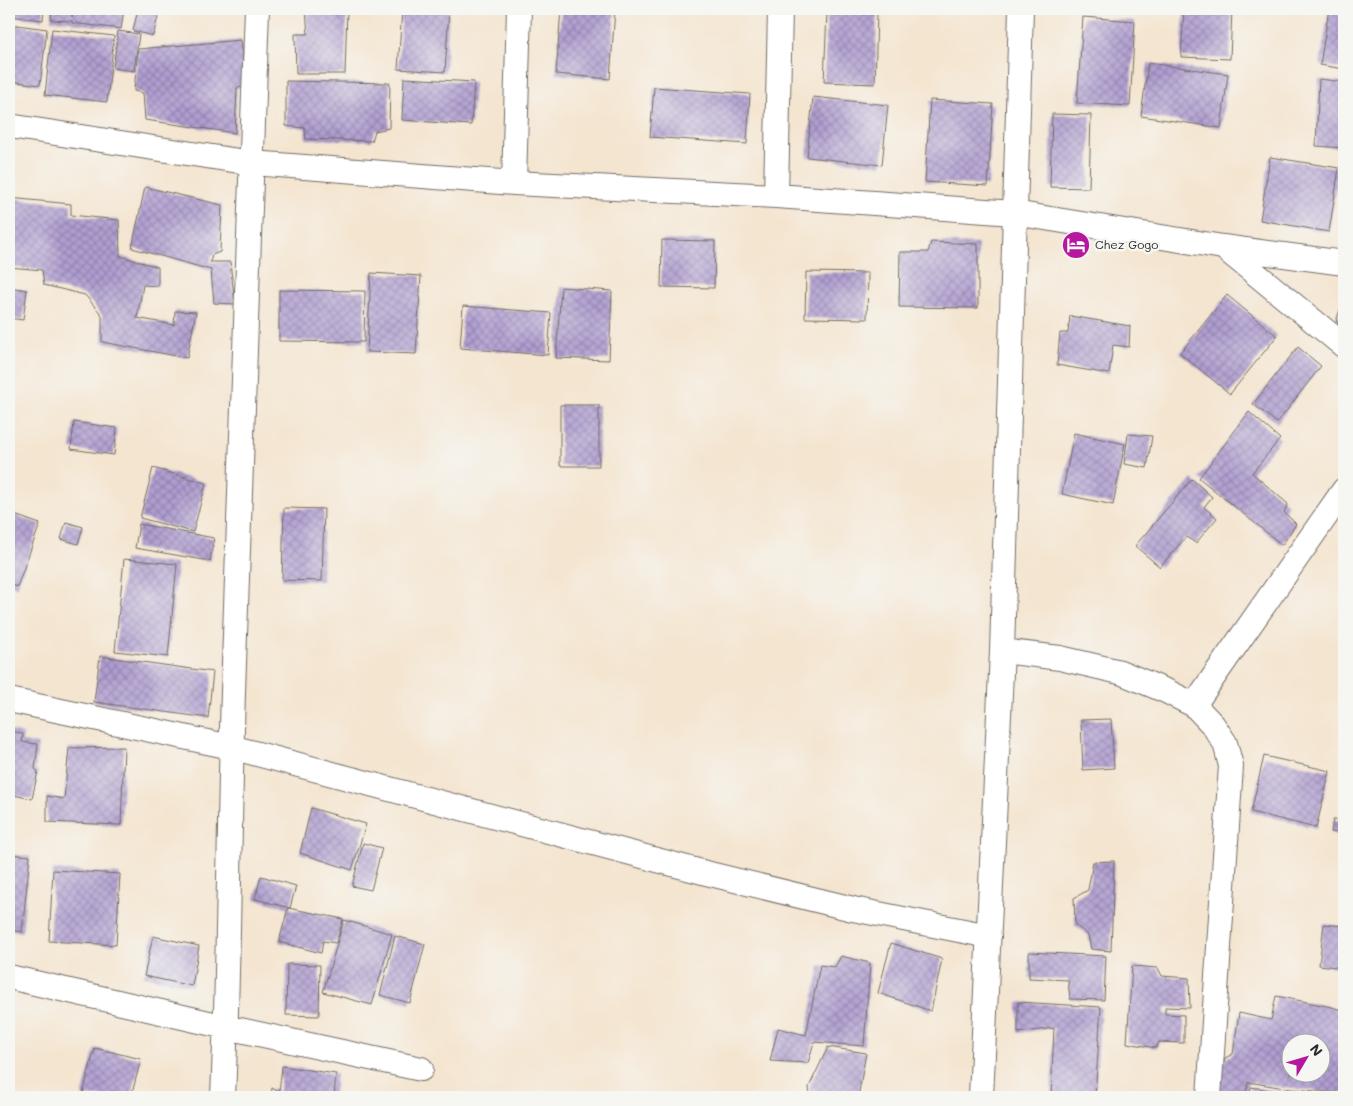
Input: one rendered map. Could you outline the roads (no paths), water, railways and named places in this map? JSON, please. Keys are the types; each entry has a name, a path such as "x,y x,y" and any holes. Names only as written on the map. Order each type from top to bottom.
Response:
{"street":[{"path":"223,1097 231,747 257,9"},
{"path":"514,183 519,9"},
{"path":"776,196 780,9"},
{"path":"981,1097 1002,650 1014,213 1022,9"},
{"path":"9,126 252,163 514,183 776,196 1014,213 1223,247 1344,263"},
{"path":"1223,247 1344,346"},
{"path":"1194,705 1344,490"},
{"path":"1002,650 1060,658 1120,672 1166,691 1194,705 1213,725 1225,743 1231,766 1210,1097"},
{"path":"9,700 231,747 724,877 853,909 989,936"},
{"path":"9,977 226,1028 421,1069"}],"place":[{"name":"Chez Gogo","path":"1076,245"}]}
